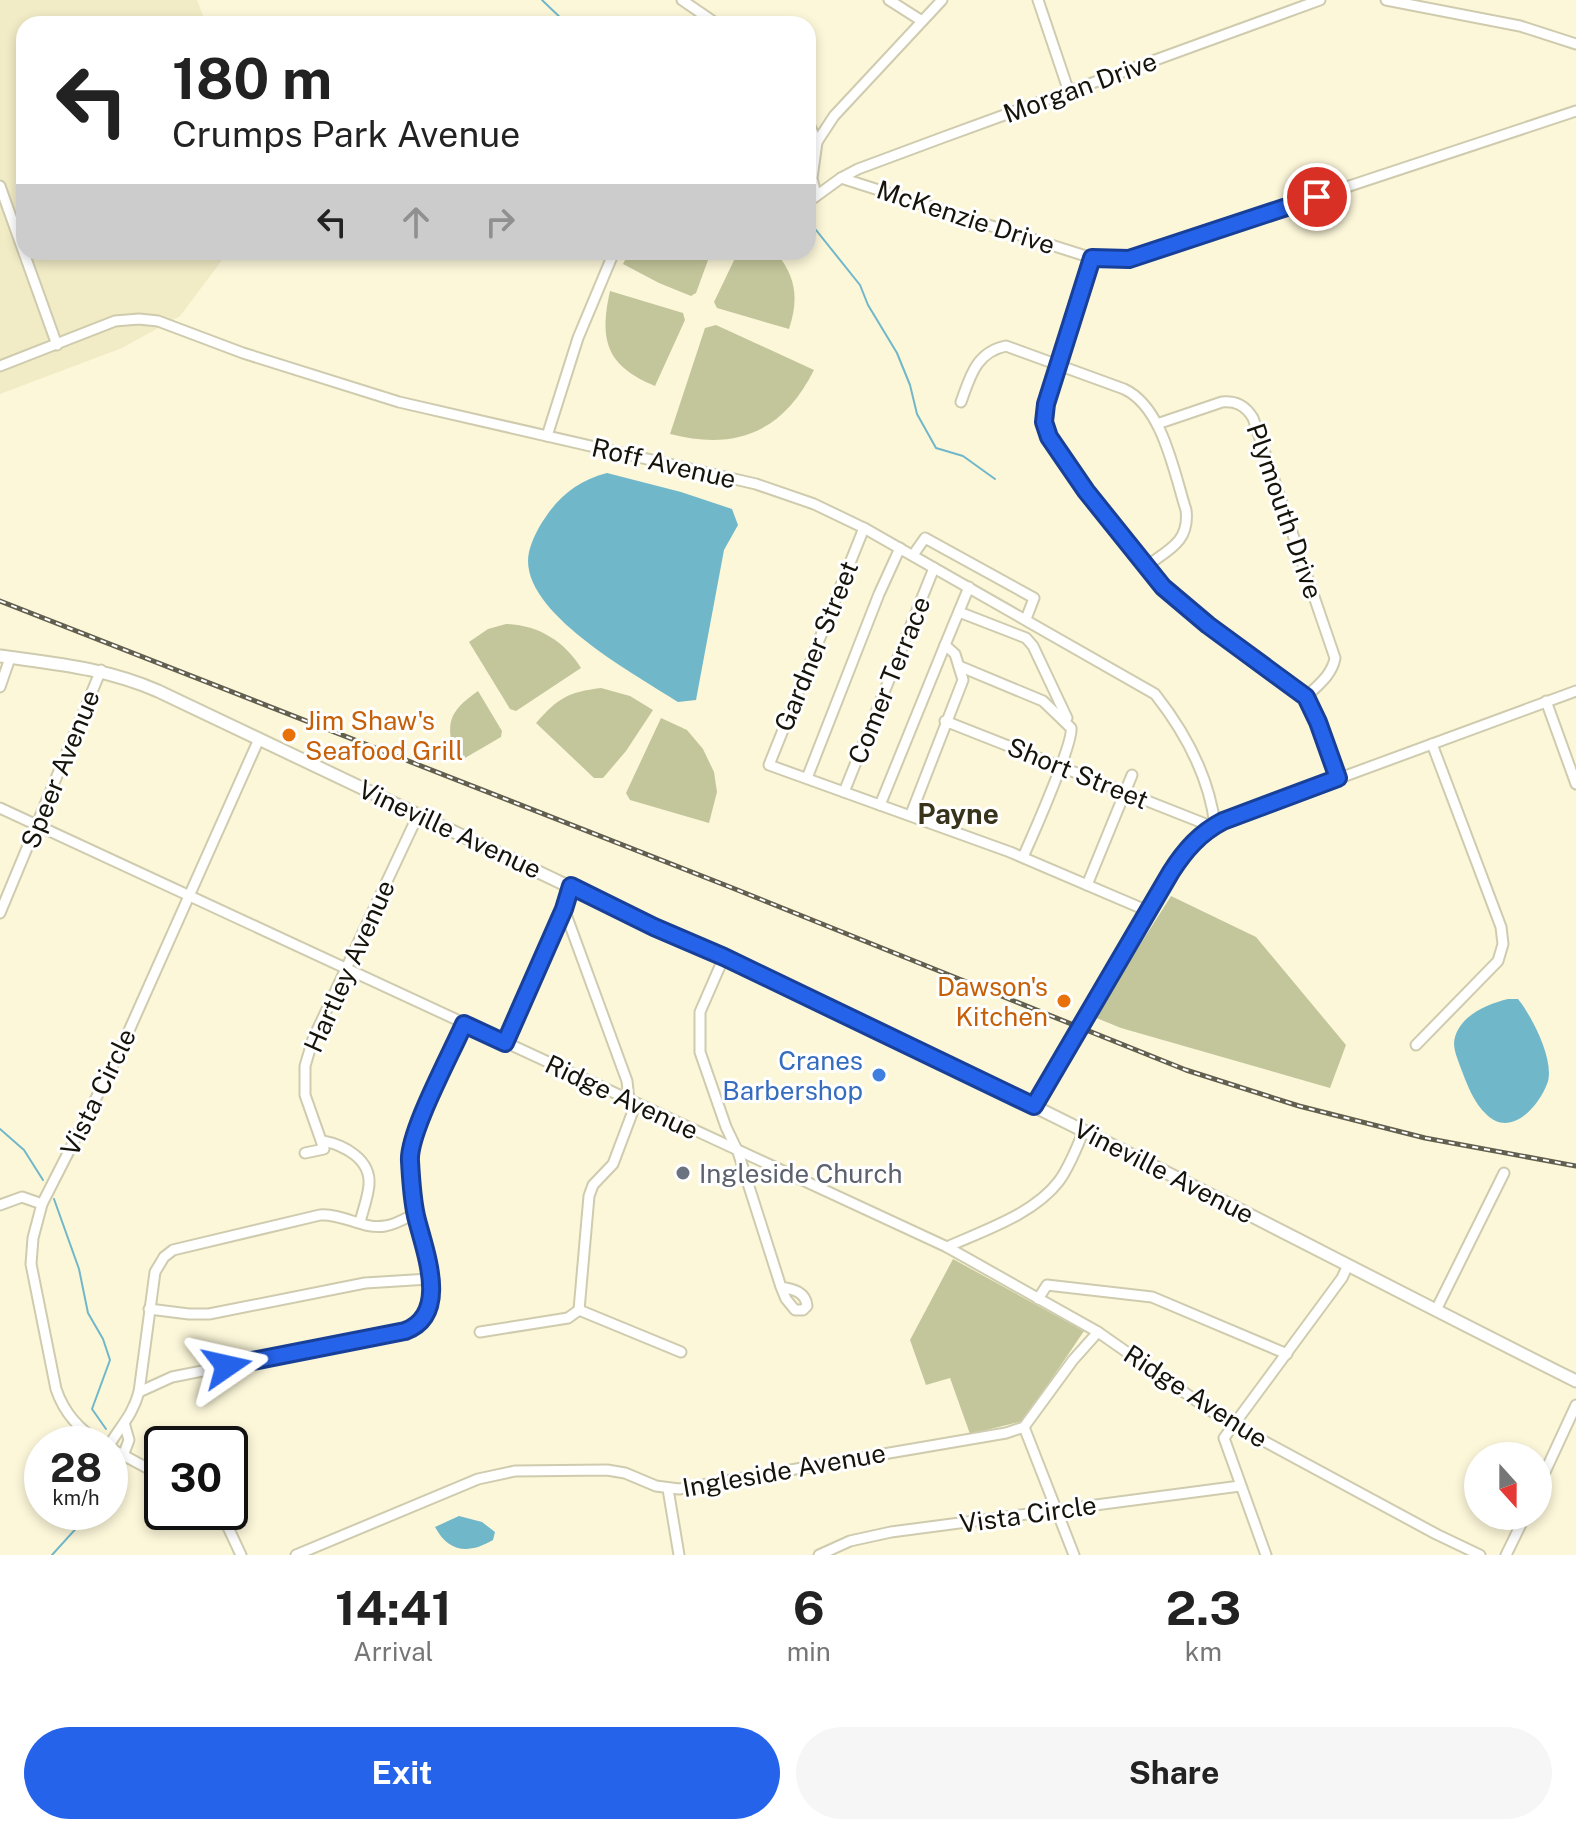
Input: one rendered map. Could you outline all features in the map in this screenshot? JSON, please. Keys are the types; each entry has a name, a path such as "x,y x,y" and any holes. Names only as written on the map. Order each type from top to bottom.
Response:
{"main road":[{"name":"Vineville Avenue","path":"5,657 101,670 125,677 654,927 724,957 1084,1130 1576,1380"}],"street":[{"path":"682,0 705,16"},
{"path":"889,0 922,21"},
{"path":"816,149 817,142 834,116 942,0"},
{"path":"1038,0 1069,92"},
{"name":"Morgan Drive","path":"841,178 858,169 1320,0"},
{"path":"1386,0 1520,26 1576,44"},
{"name":"McKenzie Drive","path":"816,196 841,178 1092,258 1115,260 1144,254 1576,111"},
{"path":"0,186 16,231"},
{"path":"1092,258 1046,404 1045,429 1086,491 1145,567 1176,599 1306,697 1338,778"},
{"path":"27,260 57,345"},
{"path":"547,436 578,338 611,260"},
{"name":"Roff Avenue","path":"0,366 115,321 158,321 339,385 399,402 756,484 814,504 913,555 1155,694 1179,728 1209,789 1212,827"},
{"path":"961,402 975,365 991,350 1006,346 1131,392 1150,409 1186,510 1188,524 1184,536 1145,567"},
{"name":"Plymouth Drive","path":"1157,424 1232,401 1244,406 1253,418 1335,658 1326,678 1306,697"},
{"name":"Gardner Street","path":"807,778 769,765 864,528"},
{"path":"913,555 925,538 1034,598 1026,619"},
{"path":"900,548 807,778 1023,857 1148,911"},
{"name":"Comer Terrace","path":"844,792 934,568"},
{"path":"880,805 969,587"},
{"path":"959,612 1026,638 1033,646 1073,733 1023,857"},
{"path":"911,814 963,680 955,654 945,645"},
{"path":"0,687 5,657"},
{"path":"959,666 1043,701 1071,728"},
{"name":"Speer Avenue","path":"0,913 101,670"},
{"path":"1034,1106 1185,851 1212,827 1576,691"},
{"path":"1546,701 1576,784"},
{"name":"Short Street","path":"945,721 1212,827"},
{"name":"Vista Circle","path":"79,1426 56,1389 31,1264 33,1238 42,1204 119,1053 259,739"},
{"path":"1416,1045 1494,967 1503,944 1501,927 1432,744"},
{"path":"1087,885 1132,775"},
{"name":"Ridge Avenue","path":"0,808 947,1247 1098,1332 1235,1425 1480,1555"},
{"name":"Hartley Avenue","path":"323,1141 305,1095 305,1066 313,1039 418,815"},
{"path":"505,1043 564,909 571,886"},
{"path":"480,1332 568,1318 579,1310 589,1196 593,1185 613,1164 633,1101 564,909"},
{"path":"724,957 701,1007 698,1030 701,1056 738,1152 781,1287"},
{"path":"139,1392 172,1377 395,1333 417,1325 425,1318 430,1306 429,1279 416,1213 410,1149 464,1024"},
{"path":"947,1247 1013,1216 1043,1196 1062,1178 1084,1130"},
{"path":"305,1153 324,1149 323,1141 348,1149 368,1174 369,1185 360,1222"},
{"path":"1436,1310 1504,1173"},
{"path":"0,1205 22,1197 42,1204"},
{"path":"125,1426 139,1392 155,1272 164,1257 173,1250 320,1215 341,1216 385,1226 416,1213"},
{"path":"1266,1555 1224,1438 1342,1278 1348,1265"},
{"path":"149,1309 209,1314 365,1283 429,1279"},
{"path":"1038,1299 1047,1285 1152,1297 1287,1354"},
{"path":"579,1310 681,1352"},
{"path":"1074,1555 1024,1427 1065,1370 1098,1332"},
{"path":"1552,1457 1576,1405"},
{"name":"Ingleside Avenue","path":"296,1555 478,1479 515,1471 607,1470 625,1473 668,1489 1006,1433 1024,1427"},
{"name":"Vista Circle","path":"819,1555 850,1541 891,1532 1240,1486"},
{"path":"668,1489 679,1555"},
{"path":"229,1530 241,1555"},
{"path":"1506,1555 1518,1530"}],"shaded area":[{"path":"0,0 197,0 203,16 16,16 16,260 222,260 180,316 122,348 0,394"}],"green space":[{"path":"625,260 708,260 696,293 691,296 623,264"},
{"path":"734,260 782,260 792,279 795,298 789,329 717,308 714,302"},
{"path":"610,291 683,313 685,320 655,386 626,370 610,349 606,324"},
{"path":"716,325 814,370 788,409 755,432 716,440 670,434 705,328"},
{"path":"506,624 549,636 567,650 581,668 516,711 510,709 469,642 488,629"},
{"path":"601,688 630,696 653,710 626,751 603,778 594,778 536,723 564,698"},
{"path":"478,691 502,731 501,737 465,758 455,758 450,736 452,720 460,706"},
{"path":"661,718 687,730 703,749 714,772 717,792 709,823 630,800 626,793"},
{"path":"1171,896 1256,937 1346,1045 1330,1088 1121,1028 1094,1017"},
{"path":"953,1259 1084,1331 1023,1421 970,1434 950,1378 926,1385 910,1340"}],"water":[{"path":"607,473 732,509 738,525 724,550 696,700 678,702 583,639 541,597 530,574 530,548 551,510 579,484"},
{"path":"1518,999 1530,1016 1545,1052 1549,1075 1543,1093 1531,1110 1505,1123 1487,1115 1478,1104 1465,1079 1454,1044 1458,1029 1470,1016 1484,1007"},
{"path":"459,1516 482,1522 495,1532 493,1540 468,1549 447,1542 435,1527"}],"waterway":[{"path":"542,0 559,16"},
{"path":"816,230 860,285 868,305 897,353 917,414 936,448 963,456 995,479"},
{"path":"0,1129 24,1150 43,1180"},
{"path":"54,1199 79,1269 88,1313 103,1339 110,1360 92,1409 104,1426"},
{"path":"52,1555 75,1530"}],"railway":[{"path":"0,601 730,887 1186,1070 1299,1106 1425,1138 1576,1166"}],"place":[{"name":"Jim Shaw's Seafood Grill","path":"289,735"},
{"name":"Dawson's Kitchen","path":"1064,1001"},
{"name":"Cranes Barbershop","path":"879,1075"},
{"name":"Ingleside Church","path":"683,1173"}],"district":[{"name":"Payne","path":"958,813"}],"route":[{"path":"227,1366 405,1331 425,1318 431,1299 410,1159 415,1134 464,1024 505,1043 564,909 571,886 1034,1106 1171,872 1191,844 1223,821 1338,778 1306,697 1208,625 1163,587 1071,470 1049,437 1044,422 1058,365 1092,258 1129,259 1317,197"}]}
